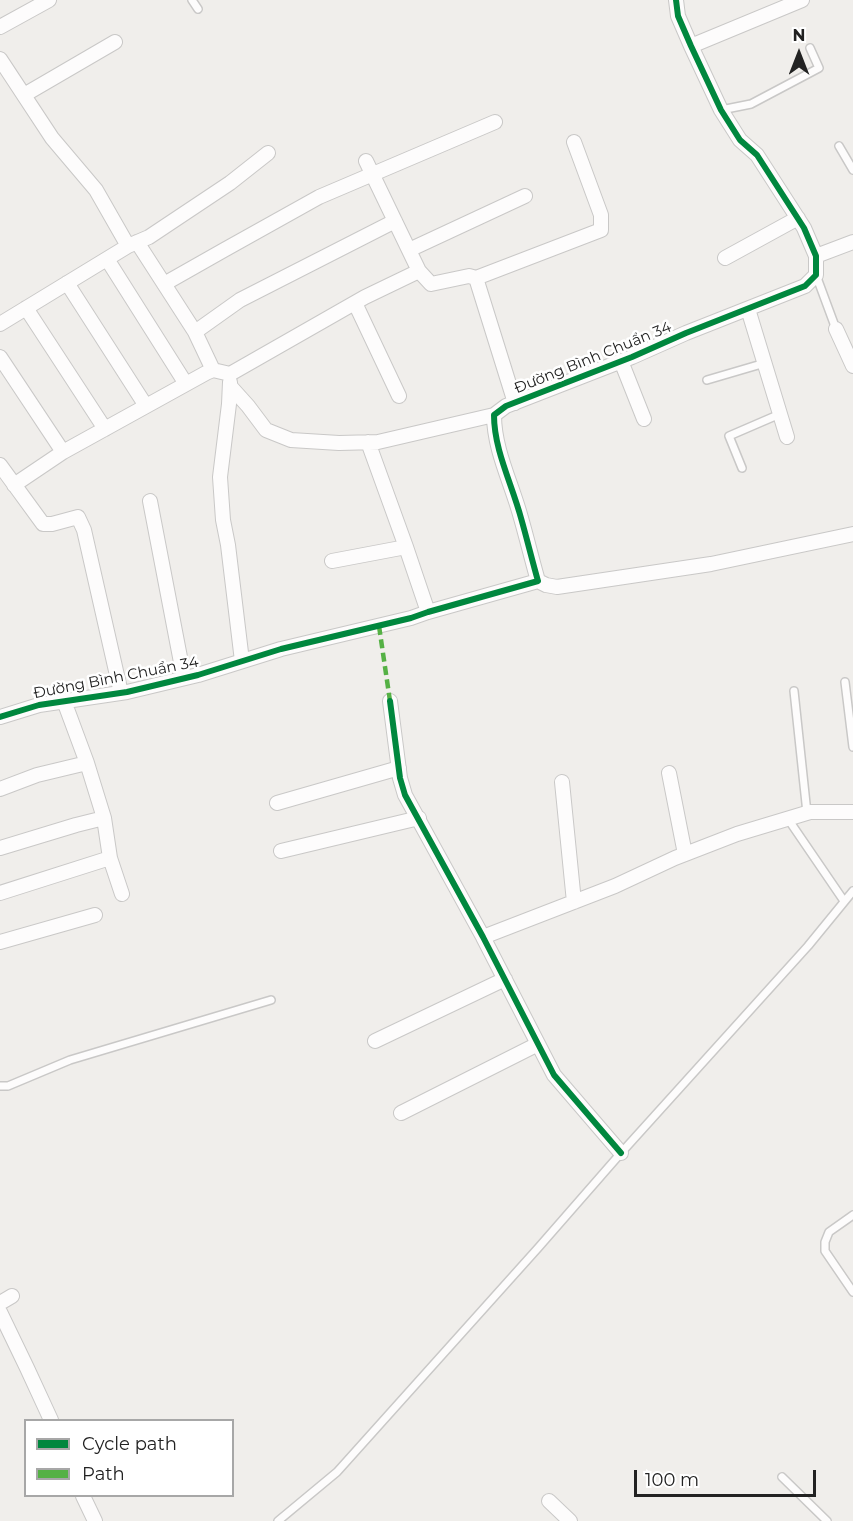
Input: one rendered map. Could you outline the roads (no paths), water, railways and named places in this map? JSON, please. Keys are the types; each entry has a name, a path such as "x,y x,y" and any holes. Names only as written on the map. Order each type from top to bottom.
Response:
{"street":[{"path":"0,27 50,0"},
{"path":"675,0 678,16 721,110 740,140 757,155 811,242 816,256 816,275"},
{"path":"691,46 802,0"},
{"path":"24,95 115,42"},
{"path":"0,59 52,138 96,189 132,244 164,284 195,332 213,370 230,380"},
{"path":"164,284 369,167 495,122"},
{"path":"369,167 419,271 431,284 469,276 476,278 601,230 601,215 574,142"},
{"path":"0,324 132,244 149,237 230,183 268,153"},
{"path":"409,250 525,196"},
{"path":"725,258 798,218"},
{"path":"195,332 240,300 395,221"},
{"path":"816,256 853,242"},
{"path":"107,259 186,384"},
{"path":"230,380 355,303 419,271"},
{"name":"Đường Bình Chuẩn 34","path":"230,380 266,430 291,440 339,443 378,442 494,415 506,406 805,286 816,275"},
{"path":"476,278 515,403"},
{"path":"67,283 146,406"},
{"path":"355,303 399,396"},
{"path":"26,308 105,429"},
{"path":"748,309 787,436"},
{"path":"836,328 853,366"},
{"path":"0,357 63,452"},
{"path":"621,361 644,419"},
{"path":"14,485 63,452 213,370"},
{"path":"230,380 230,404 220,477 223,520 242,661"},
{"path":"494,415 495,433 505,471 521,517 538,581 546,585 557,587 711,564 853,534"},
{"path":"368,442 428,612"},
{"path":"0,465 43,524 78,517 84,530 121,693"},
{"path":"150,501 184,678"},
{"path":"332,561 406,547"},
{"name":"Đường Bình Chuẩn 34","path":"0,717 39,705 121,693 184,678 280,649 411,618 538,581"},
{"path":"64,701 104,818 110,858 122,894"},
{"path":"390,701 405,795 483,936 554,1075 621,1153"},
{"path":"0,789 38,775 87,764"},
{"path":"277,803 399,768"},
{"path":"669,773 685,854"},
{"path":"562,782 574,902"},
{"path":"483,936 615,886 685,854 737,834 807,813 853,812"},
{"path":"0,848 104,818"},
{"path":"281,851 419,818"},
{"path":"0,893 110,858"},
{"path":"0,942 95,915"},
{"path":"375,1041 505,979"},
{"path":"401,1113 538,1044"},
{"path":"0,1312 51,1419"},
{"path":"83,1497 95,1521"},
{"path":"549,1501 570,1521"}],"lane":[{"path":"192,0 198,9"},
{"path":"721,110 751,104 819,68 810,48"},
{"path":"839,146 853,170"},
{"path":"816,275 836,328"},
{"path":"707,380 765,363"},
{"path":"742,468 729,436 780,414"},
{"path":"845,682 853,747"},
{"path":"794,691 807,813"},
{"path":"788,818 844,901"},
{"path":"278,1521 337,1472 800,954 853,891"},
{"path":"0,1086 8,1086 81,1057 271,1000"},
{"path":"853,1215 829,1232 825,1242 825,1251 853,1292"},
{"path":"782,1477 828,1521"}]}
